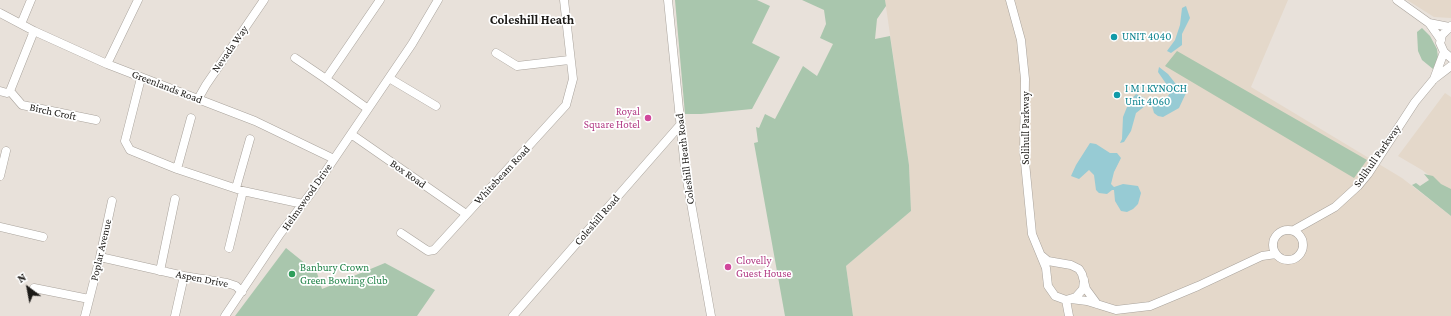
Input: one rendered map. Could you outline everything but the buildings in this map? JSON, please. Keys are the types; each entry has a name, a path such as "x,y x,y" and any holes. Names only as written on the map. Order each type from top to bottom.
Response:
{"street":[{"path":"21,24 31,0"},
{"path":"107,64 138,0"},
{"name":"Nevada Way","path":"198,99 264,0"},
{"path":"326,79 380,0"},
{"name":"Helmswood Drive","path":"225,316 280,234 303,204 389,78 438,0"},
{"name":"Whitebeam Road","path":"401,234 428,251 432,251 566,105 572,79 564,0"},
{"name":"Coleshill Heath Road","path":"668,0 685,168 711,316"},
{"name":"Solihull Parkway","path":"1010,0 1021,40 1024,66 1024,152 1032,234 1042,255 1048,277"},
{"path":"1397,0 1429,23 1441,40 1444,52 1434,79"},
{"name":"Greenlands Road","path":"0,13 34,31 107,64 255,120 334,159"},
{"path":"1429,23 1450,26"},
{"path":"1441,40 1442,35 1450,26"},
{"path":"0,91 7,93 10,91 34,31"},
{"path":"1444,52 1451,58"},
{"path":"496,53 517,66 569,60"},
{"path":"295,58 368,109"},
{"path":"1434,79 1451,66"},
{"path":"141,78 125,141 130,150 178,169 240,190 303,204"},
{"path":"389,78 436,106"},
{"name":"Solihull Parkway","path":"1294,230 1335,207 1358,186 1368,174 1415,102 1434,79"},
{"name":"Birch Croft","path":"10,91 22,105 96,120"},
{"path":"178,169 191,118"},
{"name":"Coleshill Road","path":"513,316 681,124"},
{"name":"Box Road","path":"351,134 466,214"},
{"path":"229,248 250,139"},
{"path":"0,176 3,156"},
{"name":"Aspen Drive","path":"160,271 175,198"},
{"name":"Poplar Avenue","path":"85,316 88,299 100,257 112,200"},
{"path":"1303,240 1294,230 1286,229 1280,232 1274,239 1274,250 1282,259 1288,260 1297,257 1303,249 1303,240 1309,222"},
{"path":"0,227 43,237"},
{"path":"1065,264 1053,269 1048,277 1048,286 1051,292 1060,299 1087,301 1116,310 1150,306 1198,286 1274,250"},
{"path":"1042,255 1048,261 1071,264 1079,269 1086,289 1097,305"},
{"name":"Aspen Drive","path":"100,257 184,276 227,282 236,286 242,292"},
{"path":"174,316 184,276"},
{"path":"1069,300 1080,294 1083,289 1084,280"},
{"path":"34,288 88,299"},
{"path":"1069,300 1070,316"}],"shaded area":[{"path":"885,0 1288,0 1251,87 1402,178 1451,216 1451,316 853,316 846,266 911,211 909,165"},
{"path":"1407,0 1451,0 1451,18 1434,17"},
{"path":"1445,93 1451,97 1451,192 1422,170 1398,156"}],"green space":[{"path":"675,0 757,0 770,6 752,43 780,57 752,109 685,114"},
{"path":"802,0 885,0 886,6 877,19 875,39 890,36 909,165 911,211 846,266 853,316 785,316 754,143 758,142 756,127 759,128 765,114 775,119 803,66 817,76 833,44 820,38 826,24 824,10"},
{"path":"1422,28 1430,36 1437,49 1438,58 1433,69 1422,60 1418,51 1417,32"},
{"path":"1177,51 1367,160 1354,178 1165,66"},
{"path":"1424,174 1433,176 1441,184 1451,189 1451,216 1412,185 1416,183 1420,186 1429,180"},
{"path":"286,248 317,273 322,289 385,263 435,290 417,316 235,316"}],"water":[{"path":"1186,6 1190,18 1182,34 1182,45 1171,53 1167,51 1175,40 1180,25 1182,8"},
{"path":"1159,67 1168,74 1186,93 1179,108 1163,117 1154,113 1152,106 1152,103 1168,96 1171,91 1158,72"},
{"path":"1136,94 1145,98 1145,106 1136,113 1131,131 1124,142 1120,143 1122,139 1123,117 1129,102"},
{"path":"1090,143 1096,144 1110,153 1117,153 1121,158 1114,172 1111,184 1114,187 1123,184 1138,186 1141,193 1138,204 1133,209 1127,212 1121,211 1115,201 1114,190 1107,194 1099,193 1096,190 1094,175 1089,170 1079,179 1071,176"}],"place":[{"name":"UNIT 4040","path":"1114,37"},
{"name":"I M I KYNOCH Unit 4060","path":"1117,95"},
{"name":"Royal Square Hotel","path":"648,118"},
{"name":"Clovelly Guest House","path":"728,267"},
{"name":"Banbury Crown Green Bowling Club","path":"292,274"}],"district":[{"name":"Coleshill Heath","path":"532,20"}]}
